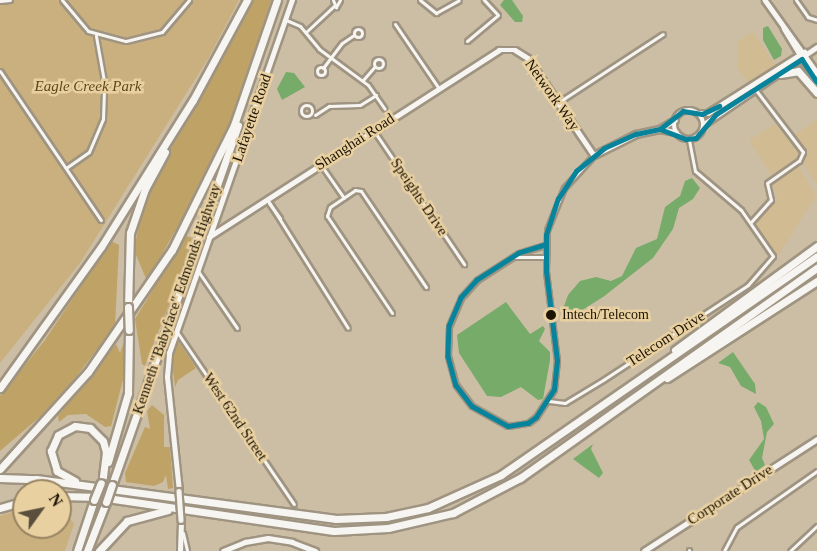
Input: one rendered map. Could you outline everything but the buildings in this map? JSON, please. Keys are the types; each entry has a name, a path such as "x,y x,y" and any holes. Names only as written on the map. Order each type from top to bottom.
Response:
{"highway":[{"path":"0,388 78,283 193,100 247,0"},
{"path":"0,469 82,380 152,283 216,165 264,47 277,0"},
{"name":"Kenneth \"Babyface\" Edmonds Highway","path":"87,551 264,47"},
{"path":"780,74 798,71 817,93"},
{"name":"Kenneth \"Babyface\" Edmonds Highway","path":"76,551 102,480 126,403 129,330 127,254 137,209 193,100"},
{"path":"773,277 817,240"},
{"path":"660,364 817,246"},
{"path":"0,478 36,479 344,520 394,516 428,508 501,475 817,256"},
{"path":"72,496 100,497 194,512 354,531 399,527 453,513 505,488 817,268"},
{"path":"641,393 786,303 817,281"},
{"path":"786,303 817,287"},
{"path":"102,480 106,449 98,434 78,426 58,435 51,458 65,477 175,499"},
{"path":"99,551 117,529 137,516 163,510 194,512"}],"street":[{"path":"0,1 10,0"},
{"path":"62,0 76,21 96,35 121,41 154,36 172,23 189,0"},
{"name":"Lafayette Road","path":"180,551 181,522 167,371 176,330 292,0"},
{"path":"333,0 334,6"},
{"path":"306,32 334,6 339,6 340,0"},
{"path":"420,0 436,13 459,0"},
{"path":"467,41 498,15 484,0"},
{"path":"765,0 817,73"},
{"path":"796,0 808,17 817,20"},
{"path":"286,20 306,32 331,57 363,80 385,109"},
{"path":"395,24 438,87"},
{"path":"558,102 663,34"},
{"path":"66,168 89,152 103,118 104,81 96,35"},
{"path":"323,68 354,35"},
{"path":"689,140 700,135 704,124 754,87 817,47"},
{"name":"Shanghai Road","path":"209,237 268,201 438,87 502,49"},
{"name":"Network Way","path":"502,49 515,50 527,57 594,155"},
{"path":"545,245 513,256 477,280 461,298 449,326 449,362 463,397 488,418 508,426 528,423 536,417 549,401 558,365 545,245 548,225 560,194 594,155 626,137 660,129 685,111 708,112 780,74 804,55"},
{"path":"804,55 817,82"},
{"path":"363,80 375,66"},
{"path":"0,71 101,220"},
{"path":"660,129 676,132 689,140 695,171 751,222 771,200 767,183 799,161 803,152 754,87"},
{"path":"315,115 308,105 302,107 307,117 315,115 329,106 360,105 376,95"},
{"path":"697,113 704,124"},
{"path":"675,119 676,132"},
{"name":"Speights Drive","path":"373,130 464,264"},
{"path":"321,164 344,198"},
{"path":"392,313 327,216 328,209 344,198 361,191 426,288"},
{"path":"268,201 348,328"},
{"name":"Telecom Drive","path":"549,401 565,404 748,285 773,256 751,222"},
{"path":"513,256 545,257"},
{"path":"197,270 237,328"},
{"name":"West 62nd Street","path":"176,330 294,504"},
{"name":"Corporate Drive","path":"644,551 817,439"},
{"path":"724,551 736,528 817,471"},
{"path":"181,522 187,551"},
{"path":"790,551 817,526"},
{"path":"223,551 266,538 292,542 315,551"}],"shaded area":[{"path":"253,0 271,0 251,71 217,157 147,281 134,250 141,214 154,179"},
{"path":"504,0 512,0 523,16 522,22 515,22 500,5"},
{"path":"768,26 782,49 781,56 774,60 763,40 763,28"},
{"path":"753,31 776,66 748,83 737,67 738,41"},
{"path":"286,72 294,73 305,87 282,100 277,89"},
{"path":"817,119 817,185 802,162 805,152 795,135"},
{"path":"775,124 800,150 798,159 771,175 749,140"},
{"path":"798,165 816,196 778,256 754,223 761,210 778,197 770,182"},
{"path":"692,178 700,188 693,199 679,208 673,229 653,258 603,297 576,314 564,317 562,312 568,295 580,281 596,277 611,281 622,276 636,248 657,239 665,207 680,196 685,181"},
{"path":"186,236 192,238 184,266 145,366 142,364 135,319"},
{"path":"111,241 119,245 115,326 56,403 0,451 0,396 45,340"},
{"path":"506,302 530,334 543,326 545,329 539,341 550,352 550,360 543,399 538,400 521,387 501,397 487,396 459,353 457,335"},
{"path":"178,341 196,368 178,380 175,387 172,362"},
{"path":"124,342 124,376 111,426 105,427 86,414 68,415 59,422 58,416 116,344 120,353"},
{"path":"733,352 755,384 756,394 741,386 730,367 718,363"},
{"path":"758,402 766,407 774,424 767,432 762,458 765,465 756,472 749,460 764,439 761,421 754,407"},
{"path":"152,405 164,415 164,447 170,447 173,488 168,489 166,475 163,482 154,486 126,482 125,473 145,427 150,429 147,411"},
{"path":"593,444 591,449 603,473 599,478 573,459"}],"green space":[{"name":"Eagle Creek Park","path":"0,0 239,0 209,57 80,263 0,363"},
{"path":"12,512 12,539 69,539 65,551 0,551 0,516"}],"transit line":[{"path":"545,245 519,253 477,280 461,298 449,326 448,356 456,385 472,406 508,426 528,423 536,417 554,389 557,361 546,271 546,235 558,199 576,171 604,148 636,134 660,129 686,139 696,138 715,115 802,59 817,82"},
{"path":"660,129 683,111 702,114 719,106"}],"place":[{"name":"Intech/Telecom","path":"551,315"}]}
